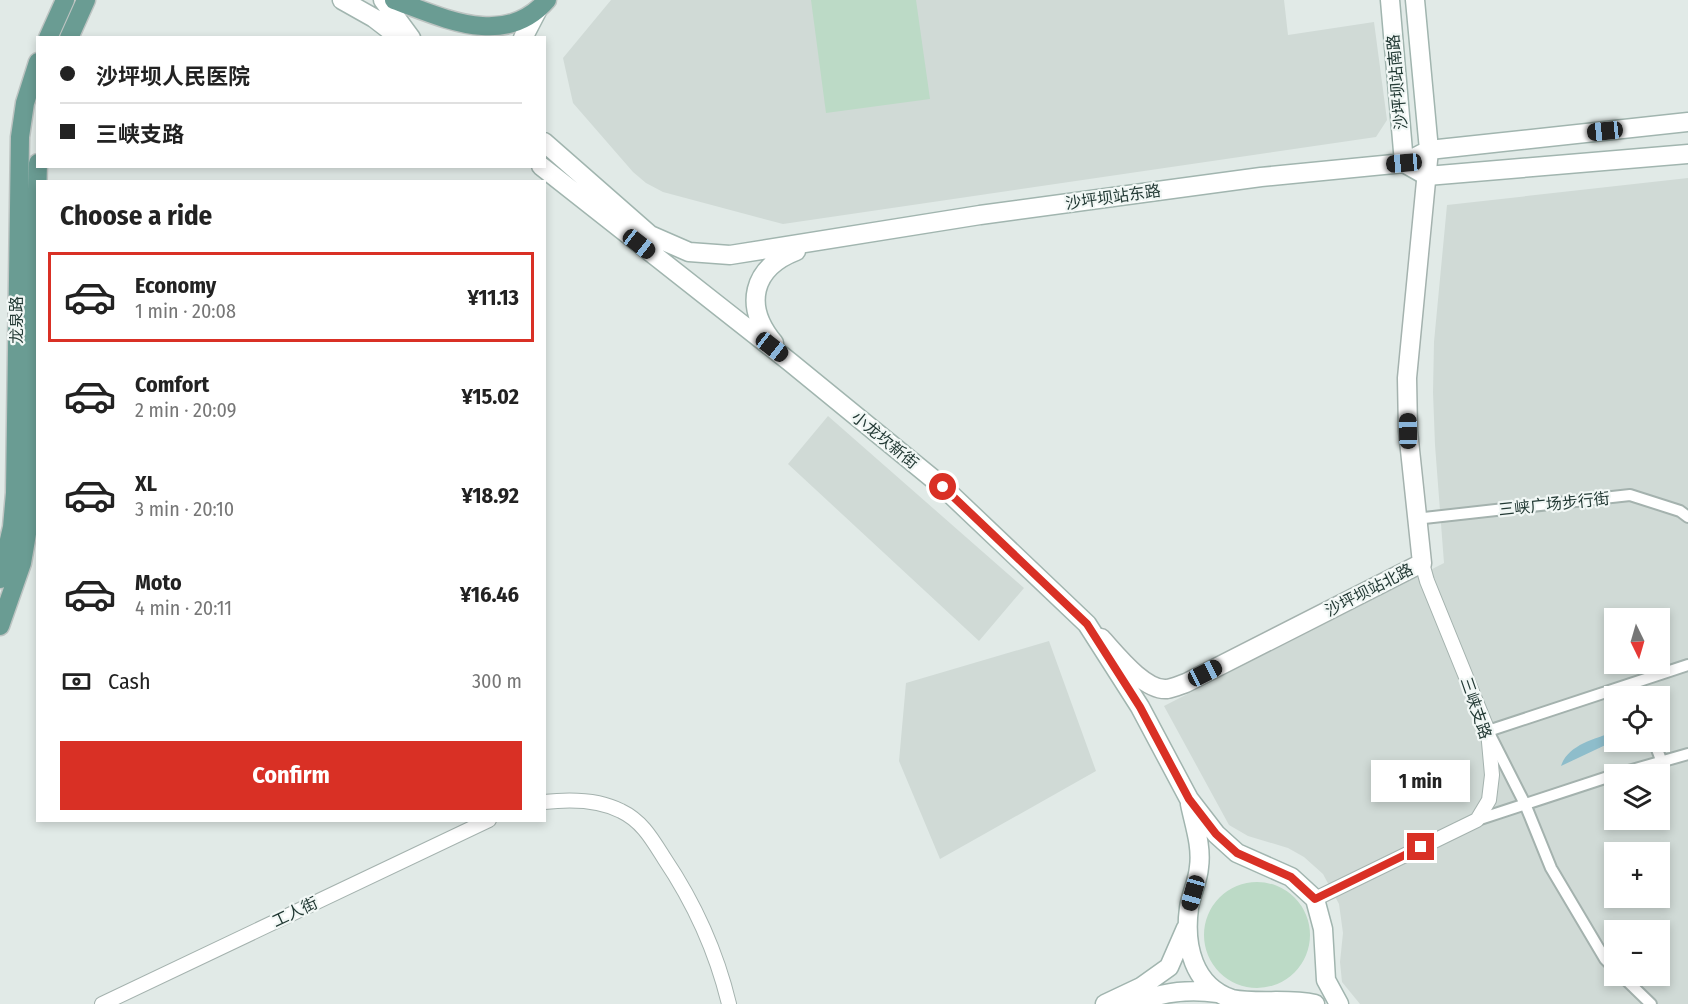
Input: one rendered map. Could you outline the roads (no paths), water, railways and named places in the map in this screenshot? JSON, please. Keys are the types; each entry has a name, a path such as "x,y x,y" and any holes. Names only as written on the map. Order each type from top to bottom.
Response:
{"main road":[{"path":"49,36 65,0"},
{"path":"70,36 87,0"},
{"path":"342,0 374,18 397,36"},
{"path":"383,0 410,36"},
{"path":"394,0 465,25 486,27 520,21 542,6"},
{"name":"沙坪坝站南路","path":"1390,0 1404,163"},
{"name":"沙坪坝站南路","path":"1415,0 1429,150"},
{"path":"525,36 542,6"},
{"name":"龙泉路","path":"0,579 12,527 15,493 19,146 25,103 36,68"},
{"name":"沙坪坝站东路","path":"824,241 980,215 1249,178 1404,163 1429,150 1688,122"},
{"path":"546,144 650,235 670,246 708,255 729,255 824,241"},
{"name":"沙坪坝站北路","path":"1087,624 1138,676 1155,687 1166,689 1196,678 1422,563 1415,519 1408,431 1407,378 1429,150"},
{"path":"1404,163 1427,176 1688,154"},
{"name":"小龙坎新街","path":"544,168 790,362 943,487 1087,624 1140,707 1189,799 1216,834 1237,853 1291,877 1315,899"},
{"path":"790,362 764,331 758,319 758,289 769,265 783,256 824,241"},
{"name":"龙泉路","path":"0,626 13,596 22,563 31,495 36,259"},
{"name":"小龙坎新街","path":"1189,799 1199,850 1199,867 1188,924 1189,943 1197,971 1205,982 1219,993 1248,1002 1284,1000 1315,1004"},
{"path":"1315,899 1323,929 1326,980 1339,1004"},
{"path":"1105,1004 1141,987 1169,967 1188,924"},
{"path":"1135,1004 1157,996 1188,990 1219,993"}],"street":[{"name":"三峡广场步行街","path":"1415,519 1630,495 1680,511 1688,517"},
{"name":"三峡支路","path":"1422,563 1427,581 1488,732 1492,775 1489,800 1477,820"},
{"path":"1645,686 1688,665"},
{"path":"1604,700 1488,732 1525,804 1551,868 1604,957"},
{"path":"1658,752 1661,760"},
{"path":"1649,764 1688,754"},
{"path":"1315,899 1477,820 1604,779"},
{"path":"546,802 565,800 595,802 621,810 642,824 686,891 701,921 714,950 729,1004"},
{"name":"工人街","path":"102,1004 485,822"},
{"path":"1632,986 1651,1004"}],"water":[{"path":"1604,735 1604,746 1561,766 1569,753 1590,740"}]}
